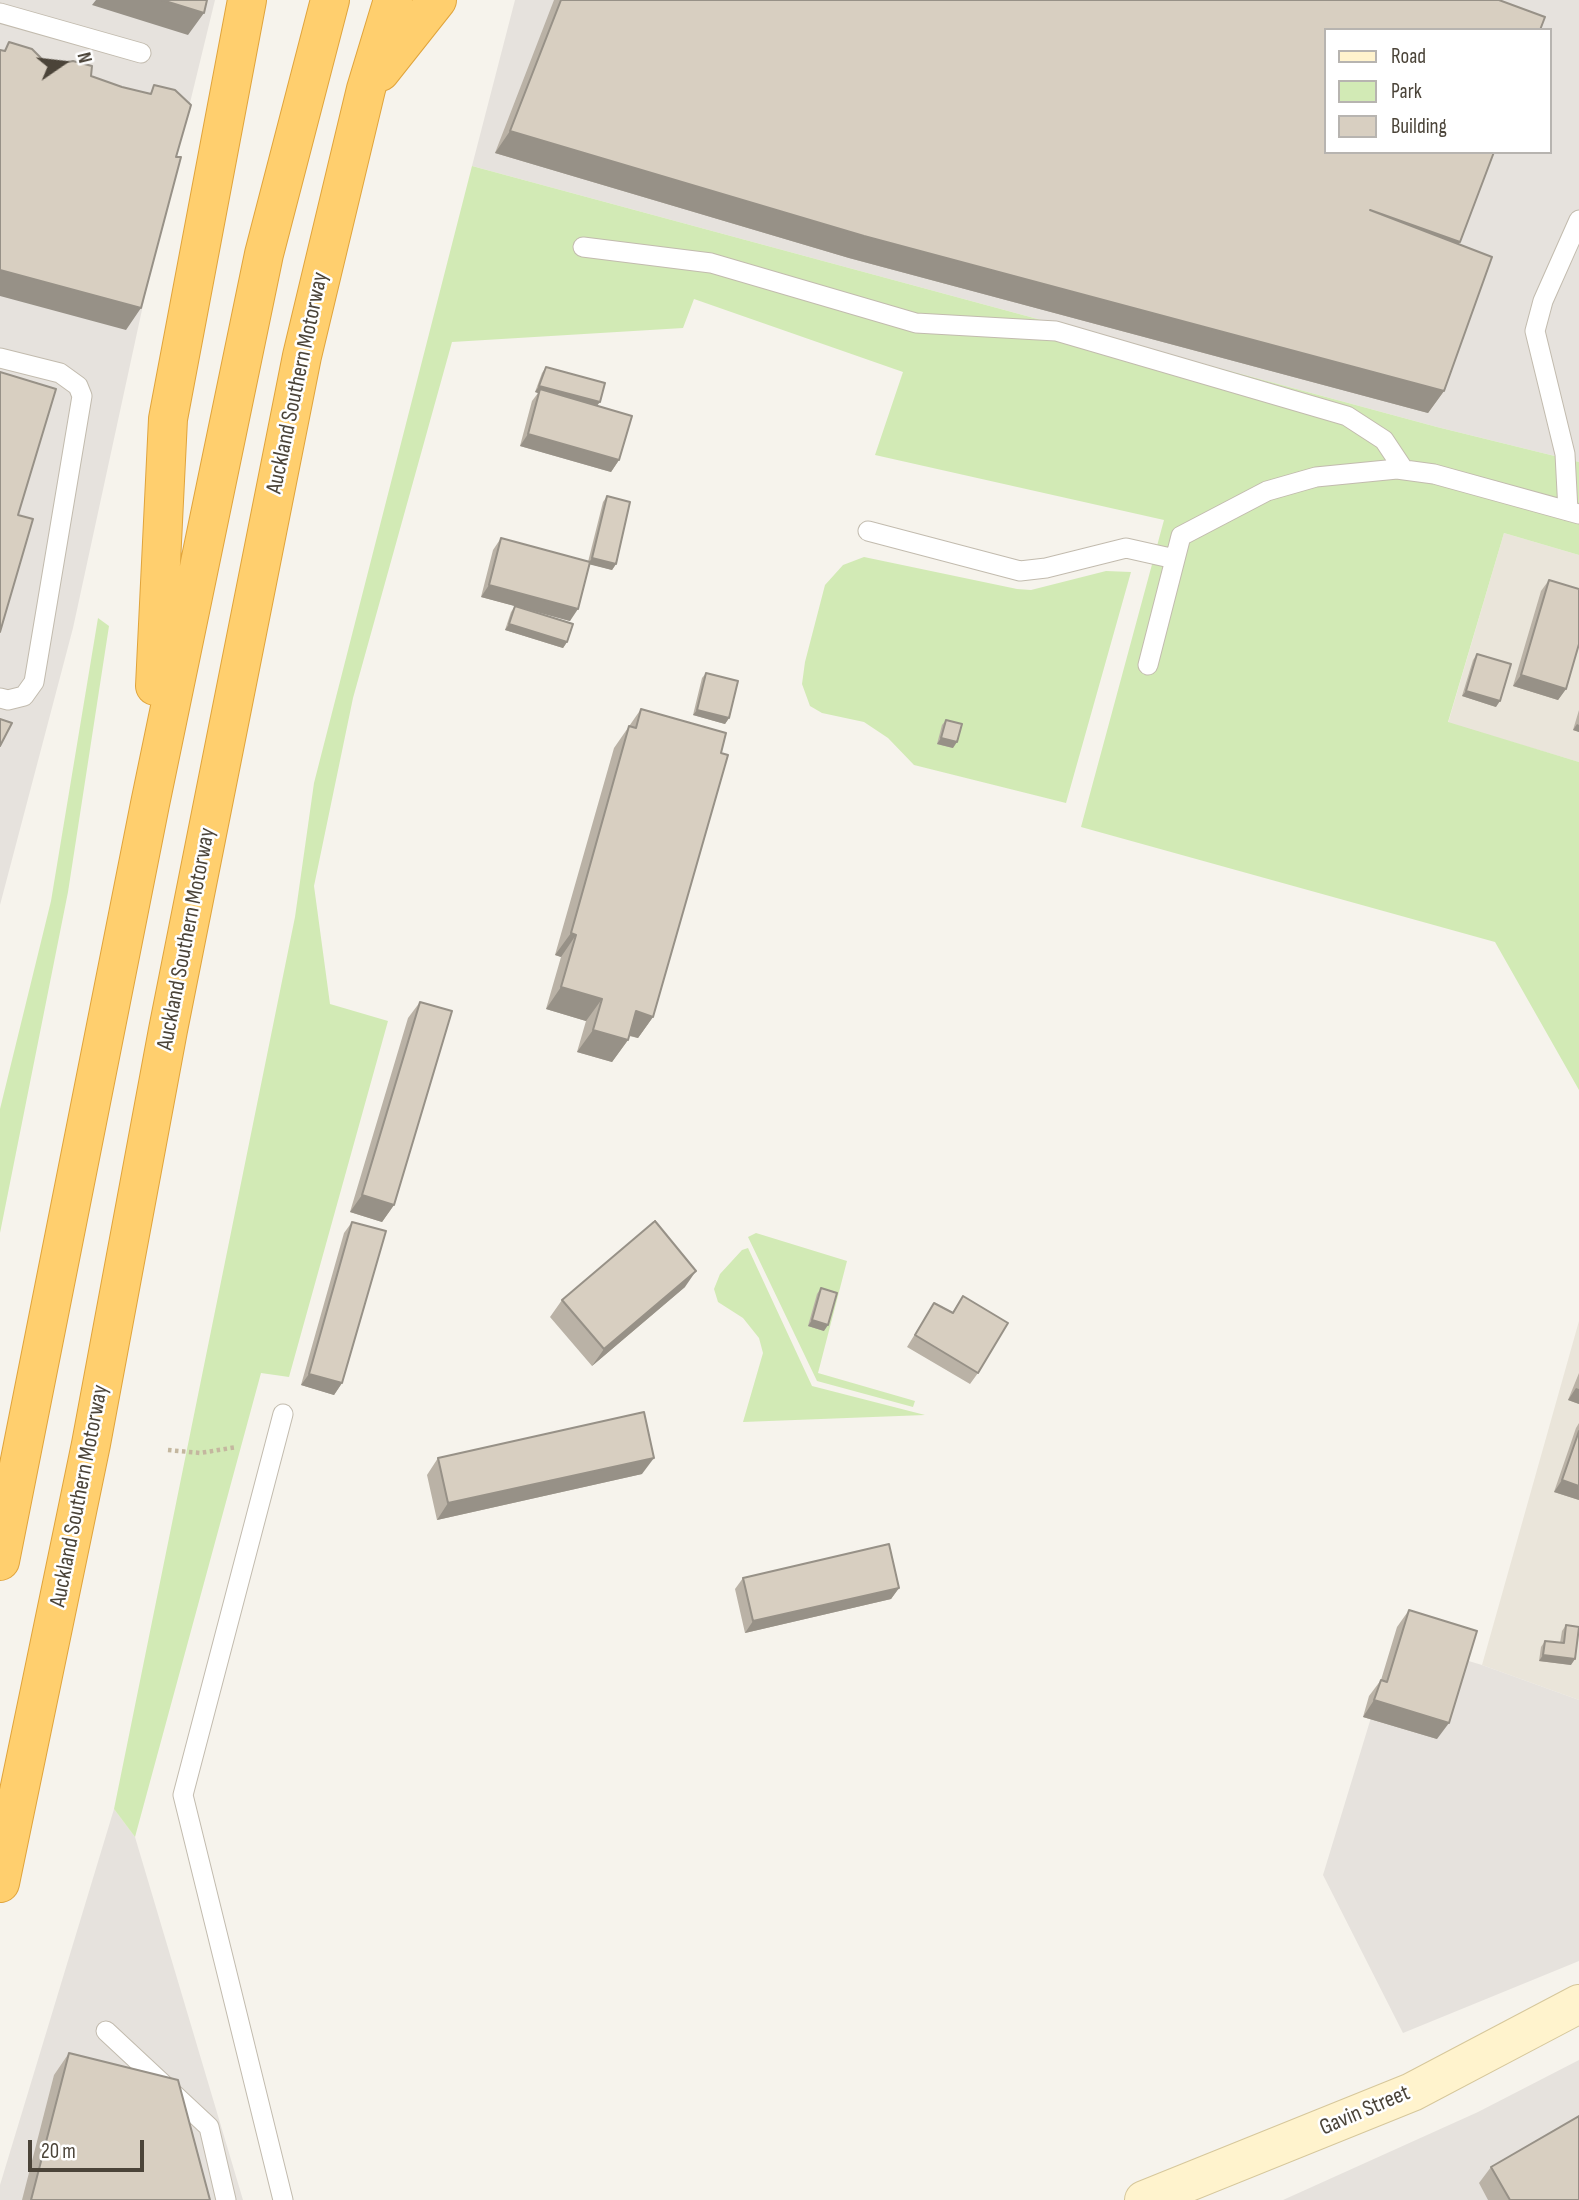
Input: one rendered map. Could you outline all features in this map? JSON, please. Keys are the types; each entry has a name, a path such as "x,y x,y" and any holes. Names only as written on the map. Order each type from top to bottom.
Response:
{"highway":[{"path":"150,804 168,419 247,0"},
{"path":"0,1561 150,804 264,254 330,0"},
{"name":"Auckland Southern Motorway","path":"0,1883 91,1444 168,1030 302,356 366,89 393,0"},
{"path":"366,89 437,0"}],"street":[{"name":"Gavin Street","path":"1144,2200 1412,2092 1579,2004"}],"lane":[{"path":"0,13 141,53"},
{"path":"1147,665 1181,536 1267,491 1316,477 1404,470 1434,474 1573,512 1566,454 1535,331 1544,301 1579,220"},
{"path":"583,247 712,263 916,323 1056,331 1347,416 1384,440 1404,470"},
{"path":"0,358 60,373 78,386 82,396 34,682 24,696 8,700 0,698"},
{"path":"868,531 1020,571 1046,568 1126,548 1175,559"},
{"path":"283,1414 183,1795 283,2200"},
{"path":"106,2031 209,2127 226,2200"}],"path":[{"path":"168,1450 200,1453 236,1447"}],"shaded area":[{"path":"0,0 215,0 161,222 73,628 0,905"},
{"path":"515,0 1579,0 1579,462 1437,427 472,166"},
{"path":"1504,533 1579,555 1579,762 1448,723"},
{"path":"1579,1321 1579,1700 1482,1665"},
{"path":"1395,1639 1482,1665 1579,1700 1579,1961 1403,2033 1323,1875"},
{"path":"114,1809 135,1837 243,2200 0,2200 0,2185"},
{"path":"1579,2060 1579,2200 1283,2200 1478,2112"}],"green space":[{"path":"472,166 1437,427 1579,462 1579,555 1504,533 1448,722 1579,762 1579,1090 1495,942 1081,827 1164,520 875,455 903,372 694,299 683,328 452,342 353,698 314,886 330,1004 388,1021 289,1377 261,1373 135,1837 114,1809 295,917 314,783"},
{"path":"864,557 1031,590 1106,571 1131,572 1066,803 914,765 888,738 864,722 822,713 810,706 802,684 825,585 843,565"},
{"path":"98,618 109,626 68,892 0,1233 0,1109 51,901"},
{"path":"756,1233 847,1261 818,1373 915,1401 913,1407 817,1381 748,1237"},
{"path":"748,1248 812,1386 925,1415 743,1422 763,1353 759,1338 743,1318 718,1302 714,1289 720,1274 742,1250"}],"building":[{"path":"162,0 207,0 204,13"},
{"path":"561,0 1499,0 1545,17 1541,28 1324,28 1324,154 1493,154 1460,242 1370,210 1492,257 1444,391 864,236 510,131"},
{"path":"9,42 32,49 49,66 73,61 92,66 91,76 151,94 154,85 175,90 191,105 176,157 181,157 141,308 0,270 0,50 5,51"},
{"path":"546,367 605,383 600,402 539,386"},
{"path":"0,372 56,389 18,515 33,519 0,632"},
{"path":"540,389 632,416 619,460 528,434"},
{"path":"607,496 630,502 616,564 592,558"},
{"path":"501,538 590,562 578,609 489,585"},
{"path":"1549,580 1579,589 1579,644 1566,689 1521,675"},
{"path":"515,606 573,624 567,642 509,624"},
{"path":"1477,654 1511,664 1500,701 1466,691"},
{"path":"706,673 738,681 729,718 697,710"},
{"path":"641,709 726,733 721,753 728,755 653,1017 636,1011 628,1040 593,1030 602,999 561,987 576,935 571,933 629,726 636,728"},
{"path":"0,719 12,723 0,746"},
{"path":"946,720 962,724 957,742 941,738"},
{"path":"420,1002 452,1011 394,1205 362,1195"},
{"path":"655,1221 696,1271 604,1349 562,1300"},
{"path":"352,1222 386,1231 342,1383 309,1374"},
{"path":"821,1288 837,1293 828,1325 812,1320"},
{"path":"963,1296 1008,1323 978,1373 915,1335 934,1303 953,1313"},
{"path":"644,1412 654,1458 448,1503 438,1458"},
{"path":"1579,1431 1579,1486 1562,1480"},
{"path":"889,1544 899,1588 753,1621 743,1578"},
{"path":"1409,1610 1477,1631 1449,1723 1374,1700 1381,1680 1387,1682"},
{"path":"1566,1625 1579,1627 1575,1659 1543,1655 1545,1641 1564,1643"},
{"path":"69,2053 178,2080 210,2200 31,2200"},
{"path":"1579,2116 1579,2200 1510,2200 1491,2167"}]}
